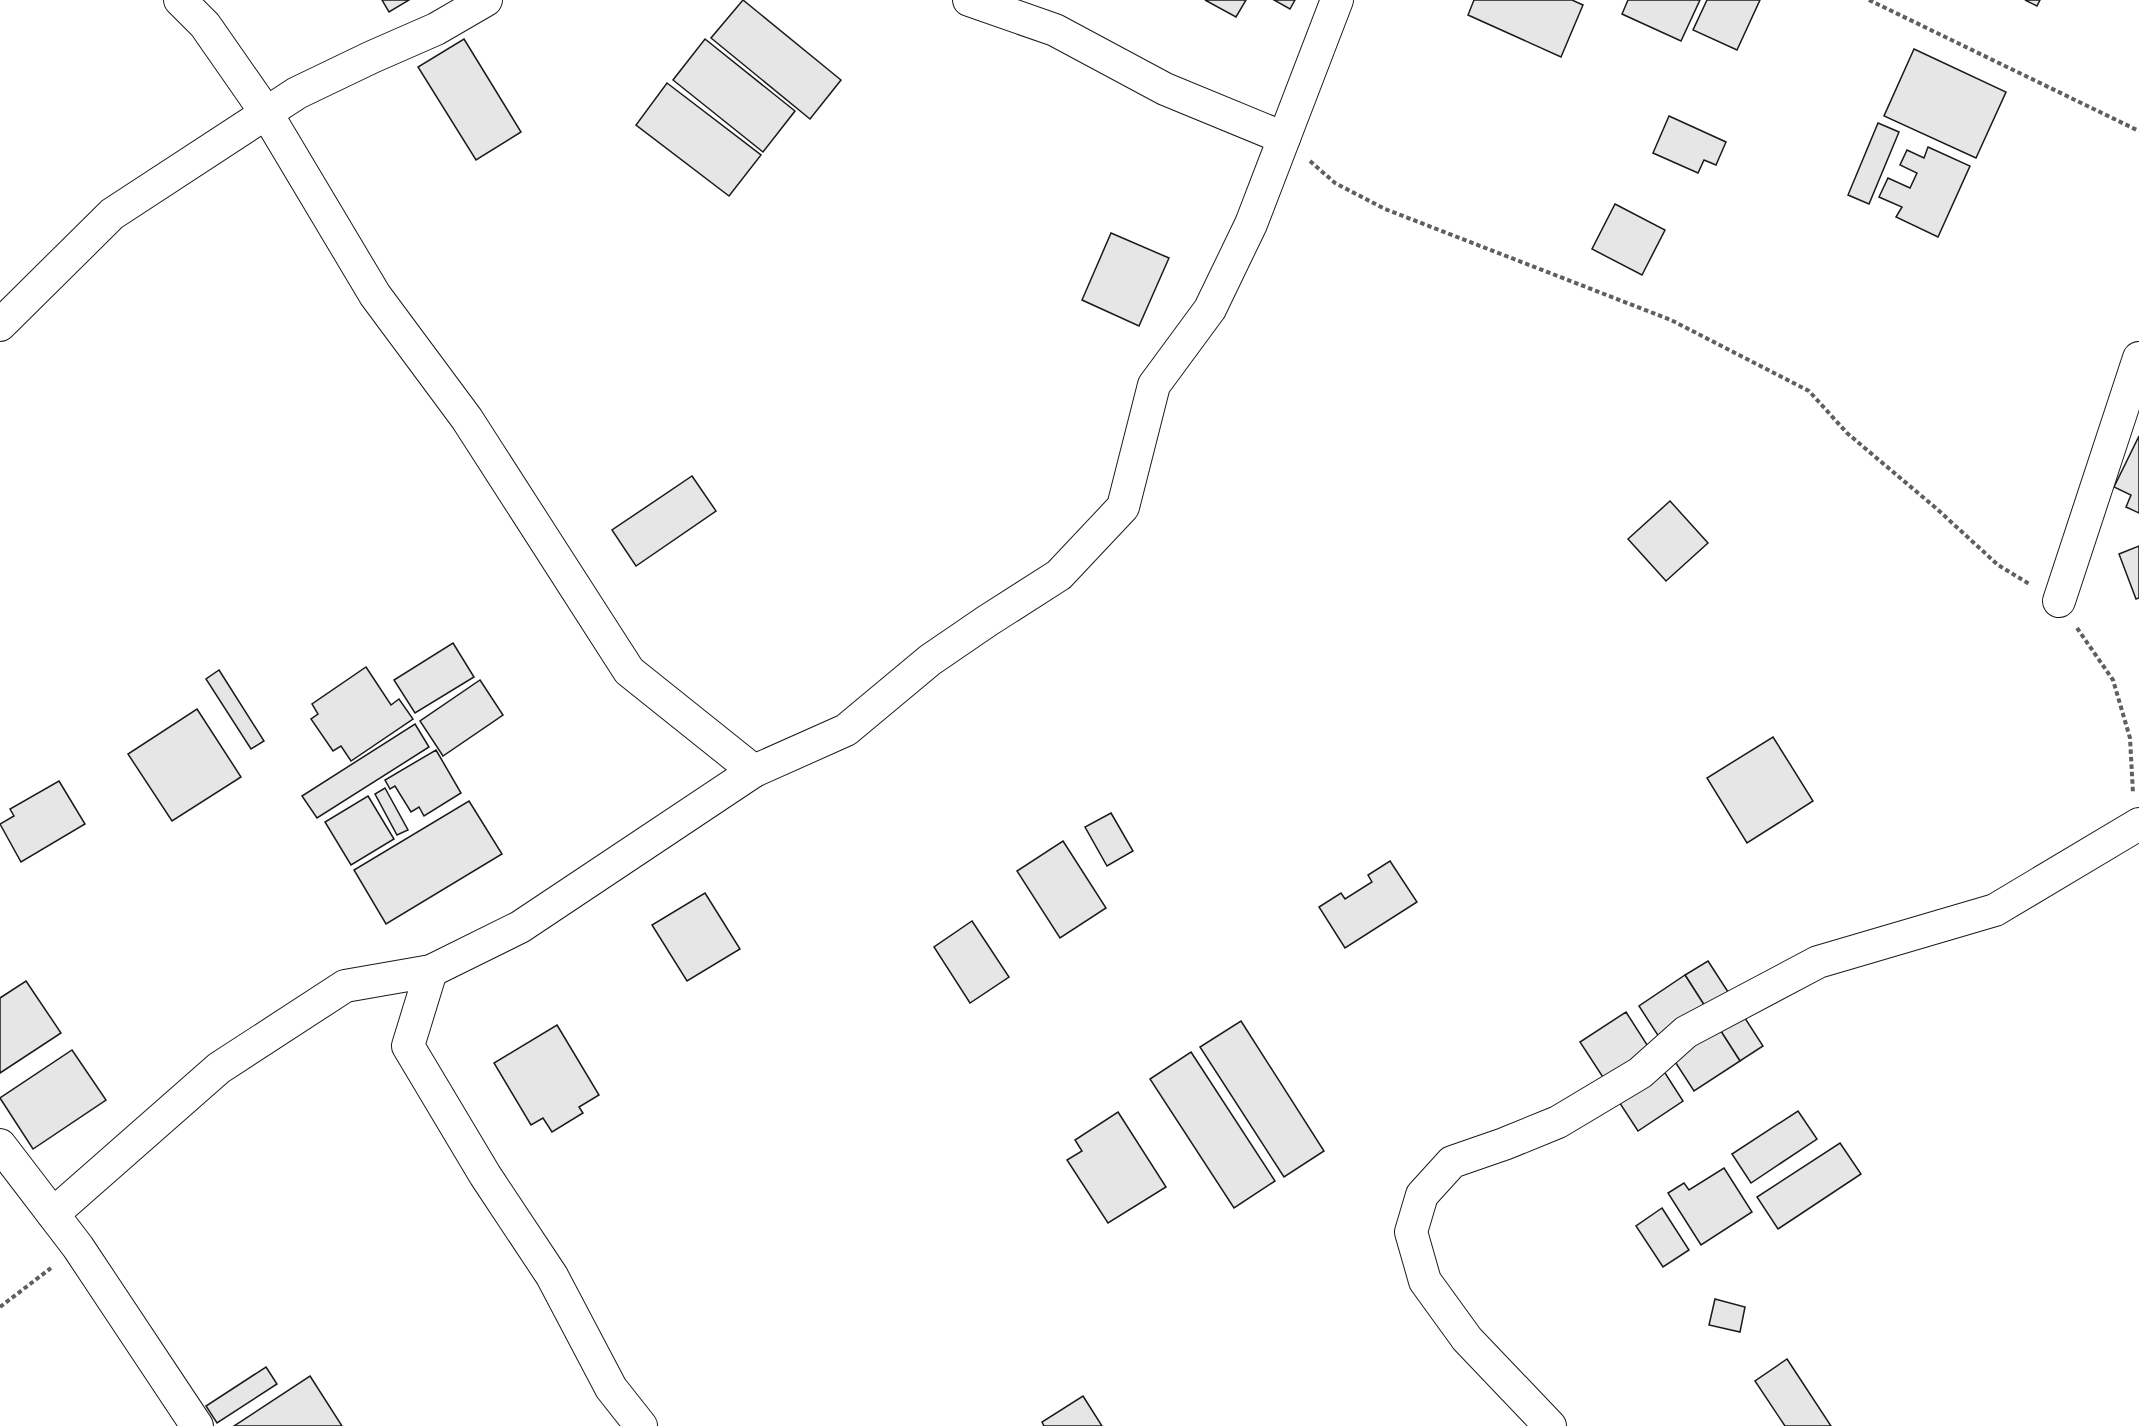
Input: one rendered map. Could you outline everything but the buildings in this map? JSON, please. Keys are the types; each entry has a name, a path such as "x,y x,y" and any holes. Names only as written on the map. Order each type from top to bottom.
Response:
{"street":[{"path":"180,0 206,25 267,114 375,295 467,419 630,671 754,771"},
{"path":"0,325 112,214 297,93 436,29 486,0"},
{"path":"969,0 1055,30 1165,89 1284,138"},
{"path":"53,1214 219,1068 345,986 430,971 520,927 754,771 846,730 930,660 1059,575 1123,507 1154,385 1210,309 1251,224 1337,0"},
{"path":"2059,601 2139,358"},
{"path":"1550,1426 1467,1339 1425,1281 1412,1232 1422,1195 1452,1162 1558,1122 1640,1073 1686,1032 1818,962 1995,910 2137,825"},
{"path":"430,971 408,1046 485,1175 552,1276 611,1388 641,1426"},
{"path":"0,1145 78,1247 197,1426"}],"path":[{"path":"1869,0 2139,131"},
{"path":"1284,138 1335,183 1385,209 1671,320 1809,391 1847,433 1937,509 1998,565 2059,601 2113,680 2130,738 2137,825"},
{"path":"0,1306 78,1247"}]}
